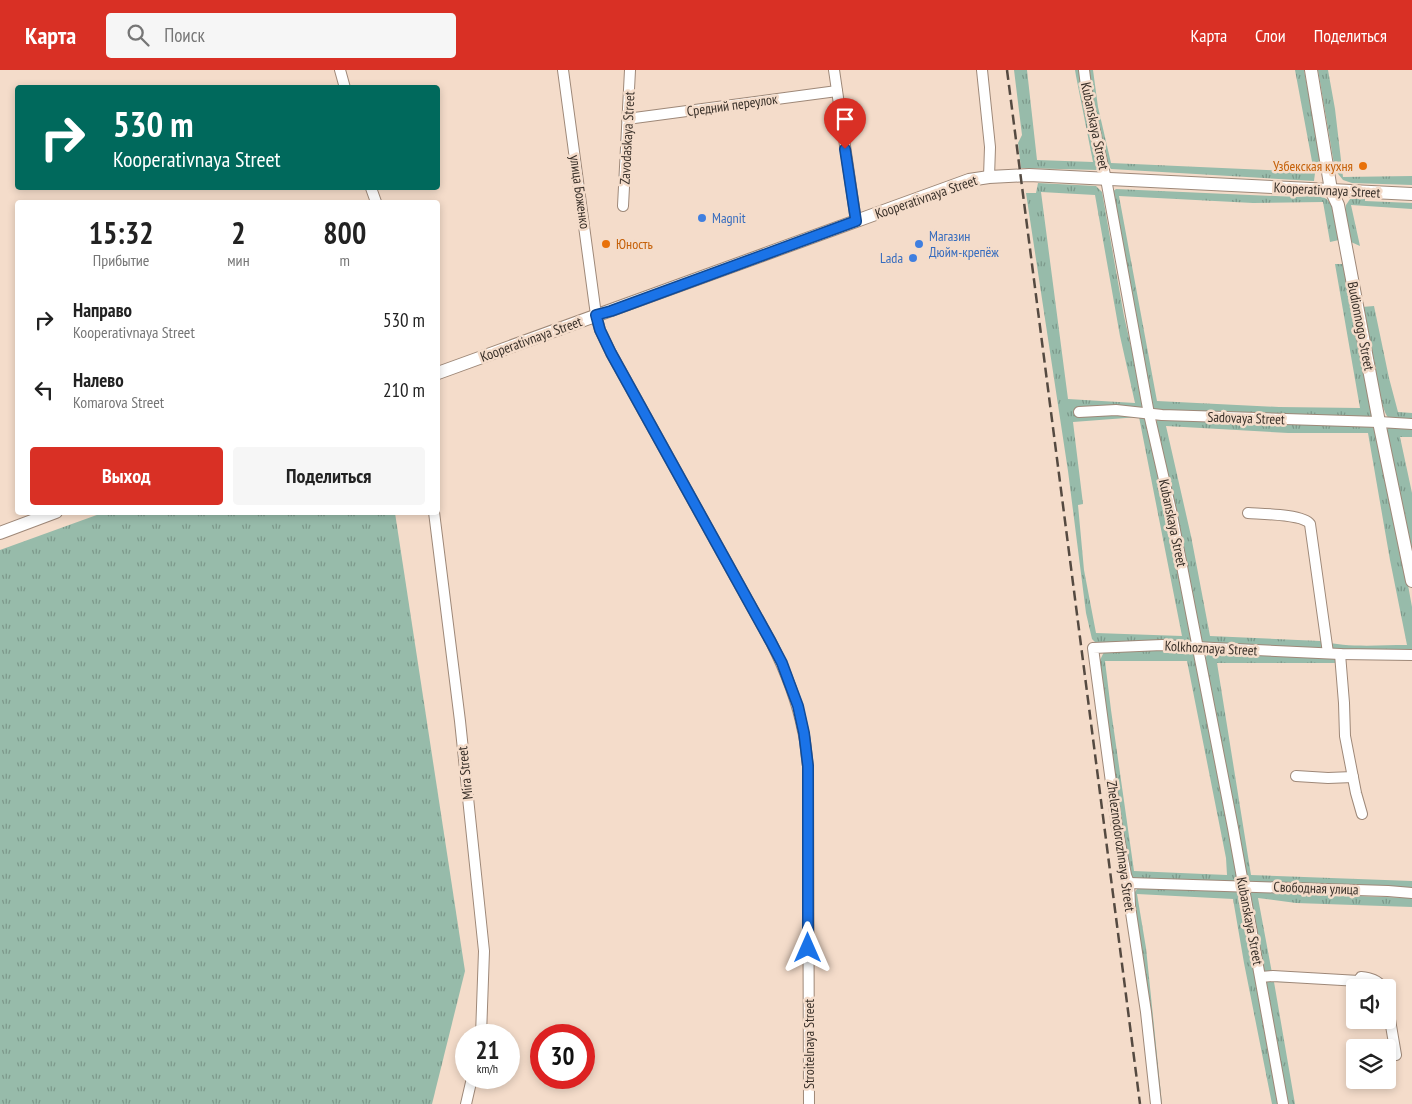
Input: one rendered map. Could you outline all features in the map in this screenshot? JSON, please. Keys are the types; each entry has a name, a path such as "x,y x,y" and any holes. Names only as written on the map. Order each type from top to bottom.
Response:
{"street":[{"path":"340,70 343,85"},
{"name":"улица Боженко","path":"564,70 596,315"},
{"name":"Zavodaskaya Street","path":"623,206 630,70"},
{"path":"834,70 856,221"},
{"path":"982,70 990,147 989,176"},
{"name":"Kubanskaya Street","path":"1084,70 1088,101 1106,179 1149,414 1171,510 1198,646 1261,977 1283,1104"},
{"name":"Budionnogo Street","path":"1311,70 1331,190 1338,205 1379,422 1412,582"},
{"name":"Средний переулок","path":"627,119 837,91"},
{"name":"Kooperativnaya Street","path":"440,372 969,180 989,176 1029,175 1412,194"},
{"name":"Stroitelnaya Street","path":"596,315 600,330 611,353 782,663 798,706 808,766 809,1104"},
{"name":"Sadovaya Street","path":"1079,412 1116,410 1149,414 1412,424"},
{"path":"1248,513 1298,518 1307,520 1310,524 1328,653"},
{"path":"0,533 48,515"},
{"name":"Mira Street","path":"434,515 484,951 481,1024"},
{"name":"Kolkhoznaya Street","path":"1093,648 1162,645 1340,654 1412,655"},
{"name":"Zheleznodorozhnaya Street","path":"1093,648 1117,827 1129,883 1130,906 1146,1012 1156,1104"},
{"path":"1340,654 1345,736 1362,814"},
{"path":"1296,776 1353,777"},
{"name":"Свободная улица","path":"1129,883 1412,893"},
{"name":"Kubanskaya Street","path":"1261,977 1346,980"},
{"name":"Kubanskaya Street","path":"1360,979 1361,977 1372,979"},
{"path":"466,1104 469,1089"}],"green space":[{"path":"1014,70 1027,70 1037,160 1093,162 1075,70 1082,70 1098,160 1098,170 1021,168 1018,143 1022,135"},
{"path":"1088,70 1093,70 1098,107 1111,163 1314,172 1295,70 1304,70 1323,172 1315,173 1314,181 1111,169 1106,162 1093,116"},
{"path":"1318,70 1328,70 1335,109 1343,177 1412,176 1412,185 1352,183 1343,180 1335,170"},
{"path":"1038,183 1096,186 1102,192 1124,316 1147,416 1192,637 1191,642 1098,645 1092,639 1086,613 1068,471 1026,193 1036,193","holes":["1041,192 1095,195 1120,336 1135,403 1068,399","1139,417 1182,636 1096,633 1084,570 1078,505 1083,504 1073,422"]},
{"path":"1116,189 1297,197 1316,196 1326,199 1330,203 1335,215 1339,240 1330,242 1323,202 1253,203 1119,196 1157,401 1279,407 1360,408 1335,264 1344,264 1372,413 1371,416 1363,418 1159,411 1153,408 1150,401 1111,193"},
{"path":"1365,198 1365,201 1412,203 1412,209 1351,205 1360,246 1351,242 1345,210 1350,199"},
{"path":"1374,306 1398,412 1412,413 1412,422 1389,418 1381,401 1362,307"},
{"path":"1161,418 1370,424 1375,430 1408,585 1412,607 1412,649 1335,651 1207,646 1202,642 1156,426 1157,420","holes":["1166,426 1288,433 1368,433 1407,645 1352,645 1320,641 1210,636 1191,536"]},
{"path":"1388,427 1412,427 1412,437 1400,437 1412,493 1412,555 1386,433"},
{"path":"97,515 395,515 465,971 432,1104 0,1104 0,550"},
{"path":"1165,648 1194,651 1239,884 1132,880 1127,872 1100,660 1104,652","holes":["1105,661 1187,661 1226,858 1227,875 1134,871"]},
{"path":"1217,652 1337,659 1336,663 1217,663 1251,875 1412,881 1412,889 1247,883 1205,658 1208,654"},
{"path":"1143,886 1240,889 1280,1104 1272,1104 1233,899 1137,894 1146,948 1162,1104 1158,1104 1133,895 1137,889"},
{"path":"1249,892 1412,898 1412,907 1296,903 1258,898 1272,973 1267,973 1263,970"},
{"path":"1265,980 1346,982 1346,984 1274,982 1295,1104 1286,1104"}],"railway":[{"path":"1007,70 1140,1104"}],"place":[{"name":"Узбекская кухня","path":"1363,166"},
{"name":"Magnit","path":"702,218"},
{"name":"Юность","path":"606,244"},
{"name":"Магазин Дюйм-крепёж","path":"919,244"},
{"name":"Lada","path":"913,258"}],"route":[{"path":"808,948 808,766 798,706 782,663 611,353 600,330 596,315 856,221 845,149"}]}
